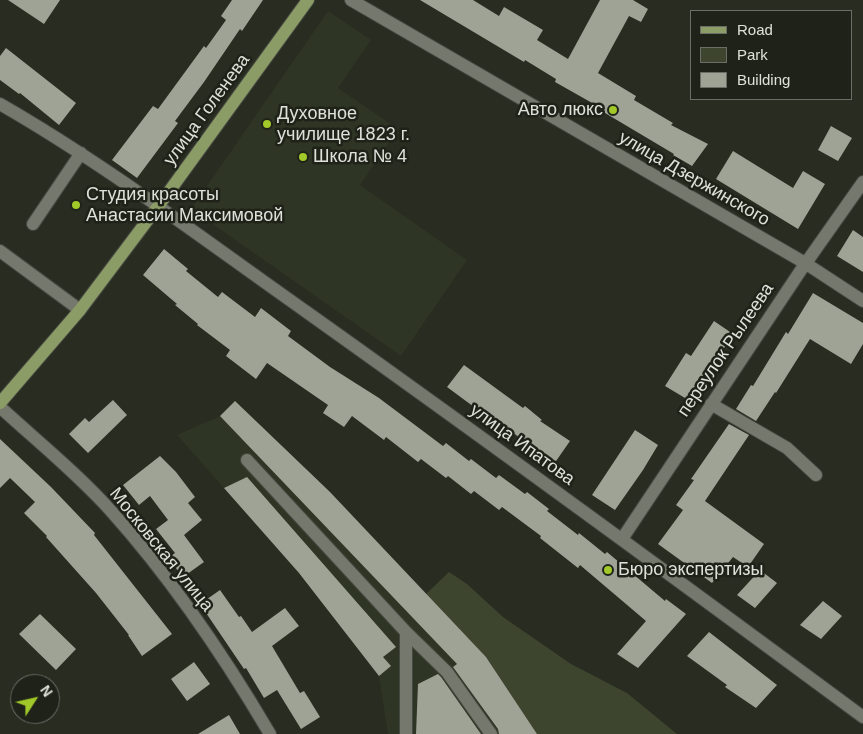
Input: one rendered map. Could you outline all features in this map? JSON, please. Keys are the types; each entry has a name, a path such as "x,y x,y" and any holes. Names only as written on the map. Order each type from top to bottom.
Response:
{"main road":[{"name":"улица Голенева","path":"0,402 80,310 308,0"}],"street":[{"name":"улица Дзержинского","path":"351,0 805,264 863,301"},
{"name":"улица Ипатова","path":"0,104 81,153 158,206 622,539 863,718"},
{"path":"33,224 81,153"},
{"name":"переулок Рылеева","path":"622,539 805,264 863,182"},
{"path":"0,251 80,310"},
{"path":"711,404 787,448 816,475"},
{"name":"Московская улица","path":"0,408 111,511 179,594 244,689 270,734"},
{"path":"247,460 406,632 447,672 491,734"},
{"path":"406,632 407,732"}],"shaded area":[{"name":"Школа № 4","path":"328,11 371,40 338,88 398,129 360,185 467,260 401,356 191,209"},
{"path":"235,401 330,492 485,657 537,734 388,734 379,676 299,573 177,435 220,416"}],"green space":[{"path":"449,572 467,584 503,617 571,664 627,693 677,734 537,734 486,657 426,594"}],"building":[{"path":"8,0 60,0 44,24"},
{"path":"232,0 263,0 242,31 240,29 175,121 178,123 137,178 112,160 153,106 158,109 204,46 206,48 226,20 221,16"},
{"path":"420,0 473,0 499,16 504,7 543,30 537,40 568,59 600,0 633,0 648,9 641,22 629,16 598,73 636,96 634,100 673,123 671,125 708,144 692,166 600,110 601,108 555,82 556,79 525,60 524,62"},
{"path":"6,48 76,103 59,125 20,93 0,80 0,56"},
{"path":"831,126 852,138 838,161 818,150"},
{"path":"733,151 793,188 803,171 825,184 798,229 716,179"},
{"path":"853,230 863,237 863,272 837,256"},
{"path":"164,249 188,269 186,271 218,297 222,292 255,317 261,308 291,331 288,336 330,367 379,398 443,446 446,443 469,461 471,459 496,478 499,475 525,494 527,492 549,509 547,511 578,535 579,533 605,554 607,552 665,601 666,599 686,614 638,668 617,654 646,621 580,565 578,568 540,538 541,536 502,507 499,510 474,491 471,494 448,476 446,478 421,459 418,462 386,437 384,440 352,416 344,427 323,413 328,405 267,363 256,379 226,356 230,350 197,325 175,305 177,304 143,275"},
{"path":"813,293 863,323 863,344 851,364 810,339 756,421 736,409 751,385 753,386 786,332 788,334"},
{"path":"714,321 733,334 690,401 665,386 686,353 691,356"},
{"path":"464,365 523,408 525,406 542,420 540,421 570,441 554,464 499,422 497,424 447,387"},
{"path":"113,400 127,415 88,453 69,434 85,418 89,422"},
{"path":"235,401 330,492 486,657 537,734 499,734 498,729 453,667 457,664 220,416"},
{"path":"729,424 749,435 705,501 764,544 748,567 733,557 712,583 658,544 683,510 676,505 694,480 691,479"},
{"path":"635,430 658,445 615,510 592,495"},
{"path":"0,439 51,487 95,533 94,535 172,634 142,656 129,635 96,593 47,536 24,513 35,502 10,478 0,488"},
{"path":"160,456 176,472 195,497 188,503 202,520 184,535 204,562 183,577 168,558 175,553 156,529 168,520 150,496 139,505 123,485"},
{"path":"247,477 396,647 383,657 391,666 379,676 299,573 224,488"},
{"path":"760,570 777,583 755,608 737,595"},
{"path":"220,590 252,632 285,608 299,626 272,646 300,693 304,691 320,717 301,729 277,690 264,698 246,668 244,669 200,604"},
{"path":"823,601 842,616 821,639 800,625"},
{"path":"40,614 76,649 56,670 19,634"},
{"path":"709,632 777,685 756,708 725,687 727,685 687,656"},
{"path":"194,662 210,684 187,701 171,679"},
{"path":"438,674 481,734 416,734 418,684"},
{"path":"229,715 240,734 198,734"}],"place":[{"name":"Авто люкс","path":"613,110"},
{"name":"Духовное училище 1823 г.","path":"267,124"},
{"name":"Школа № 4","path":"303,157"},
{"name":"Студия красоты Анастасии Максимовой","path":"76,205"},
{"name":"Бюро экспертизы","path":"608,570"}]}
